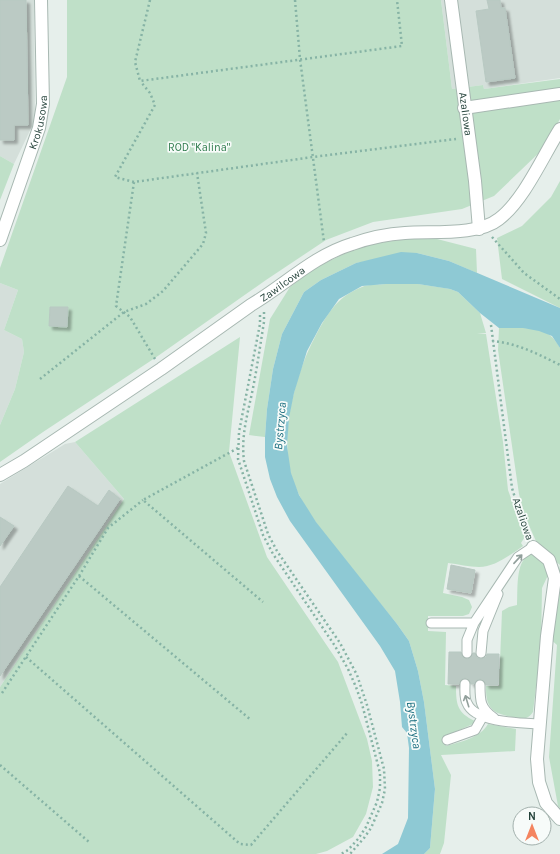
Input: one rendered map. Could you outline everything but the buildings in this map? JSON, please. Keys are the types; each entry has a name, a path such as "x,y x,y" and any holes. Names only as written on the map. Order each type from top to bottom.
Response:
{"street":[{"name":"Krokusowa","path":"0,240 42,118 41,0"},
{"name":"Azaliowa","path":"451,0 464,108 481,228"},
{"path":"464,108 560,94"},
{"name":"Zawilcowa","path":"0,475 24,461 161,369 325,255 350,244 379,236 481,228 500,219 509,210 532,177 560,129"},
{"name":"Azaliowa","path":"533,547 549,560 555,578 547,636 537,759 539,782 546,803 560,819"}],"lane":[{"path":"467,653 467,640 474,623 518,557 533,547"},
{"path":"481,653 483,631 505,577"},
{"path":"431,623 474,623"},
{"path":"466,684 466,702 475,712 497,720 540,724"},
{"path":"480,685 481,704 485,710 497,720"},
{"path":"447,740 475,730 483,716"}],"path":[{"path":"150,0 135,62 140,81 150,93 155,105 115,177 134,182 312,157 468,138"},
{"path":"294,0 325,255"},
{"path":"140,81 402,46 397,0"},
{"path":"40,379 124,312 146,304 163,291 203,244 206,233 197,173"},
{"path":"134,182 116,306 130,317 161,369"},
{"path":"481,228 524,273 560,299"},
{"path":"264,298 264,322 244,430 244,461 268,534 277,551 340,643 357,675 367,705 384,769 385,789 382,803 371,828 350,854"},
{"path":"251,305 260,312 260,324 239,432 238,459 263,535 277,560 335,646 348,669 362,704 380,773 380,788 377,802 366,827 348,850 341,854"},
{"name":"Azaliowa","path":"491,325 512,488 533,547"},
{"path":"492,341 506,342 524,347 560,365"},
{"path":"2,693 79,576 108,528 143,500 238,448"},
{"path":"143,500 263,602"},
{"path":"79,576 251,720"},
{"path":"26,657 240,844 251,845 348,732"},
{"path":"0,765 90,842"}],"shaded area":[{"path":"0,0 34,0 35,120 14,164 0,156"},
{"path":"441,0 560,0 560,78 484,89 483,85 452,89"},
{"path":"0,283 18,290 4,330 22,339 24,352 15,389 0,425"},
{"path":"75,442 124,499 0,687 0,484 65,444"}],"green space":[{"name":"ROD \"Kalina\"","path":"67,0 441,0 452,89 483,85 484,89 560,79 560,119 544,148 494,196 462,209 373,222 326,240 155,358 0,462 0,425 15,389 24,352 22,339 4,330 18,290 0,283 0,268 67,77"},
{"path":"0,156 14,164 0,200"},
{"path":"560,181 560,308 502,279 497,238 522,226 551,197"},
{"path":"414,238 437,239 476,249 477,273 449,261 417,253 356,263 321,280 304,292 282,334 273,369 267,409 265,437 249,435 270,319 290,287 315,268 350,251 371,244"},
{"path":"418,284 450,289 458,292 480,313 486,333 477,333 486,334 503,442 508,490 526,535 521,543 523,546 502,560 491,565 475,567 448,563 443,593 469,600 472,607 469,614 463,616 428,616 428,631 446,632 445,685 456,686 457,703 461,711 464,715 475,721 473,724 442,739 446,746 475,736 488,724 516,729 515,751 441,755 451,775 444,843 440,854 424,854 430,848 435,789 424,702 418,671 409,641 306,508 295,486 288,458 288,423 295,387 307,353 323,323 333,308 345,296 353,291 367,285"},
{"path":"499,328 527,328 541,331 552,337 560,348 560,565 539,548 524,514 519,494 498,350"},
{"path":"240,337 229,452 267,557 338,662 367,739 372,761 373,787 366,814 353,837 327,851 316,854 0,854 0,687 124,499 75,442"},
{"path":"529,555 534,555 540,558 544,562 549,573 542,588 541,646 533,712 528,717 522,718 504,715 493,710 486,696 486,686 499,686 502,611 517,605 519,570 521,564"},
{"path":"560,565 560,808 558,806 549,757 557,645 547,636"}],"water":[{"name":"Bystrzyca","path":"401,252 417,253 449,261 560,308 560,348 552,336 539,331 523,328 499,328 480,313 458,292 450,289 418,284 362,286 339,299 322,323 307,351 294,393 289,418 287,446 291,473 299,495 316,522 409,641 418,671 424,702 435,789 430,848 424,854 382,854 398,844 408,818 409,748 407,733 402,727 395,671 380,646 290,521 277,497 270,479 265,457 267,409 273,369 282,334 304,292 321,280 356,263"}]}
